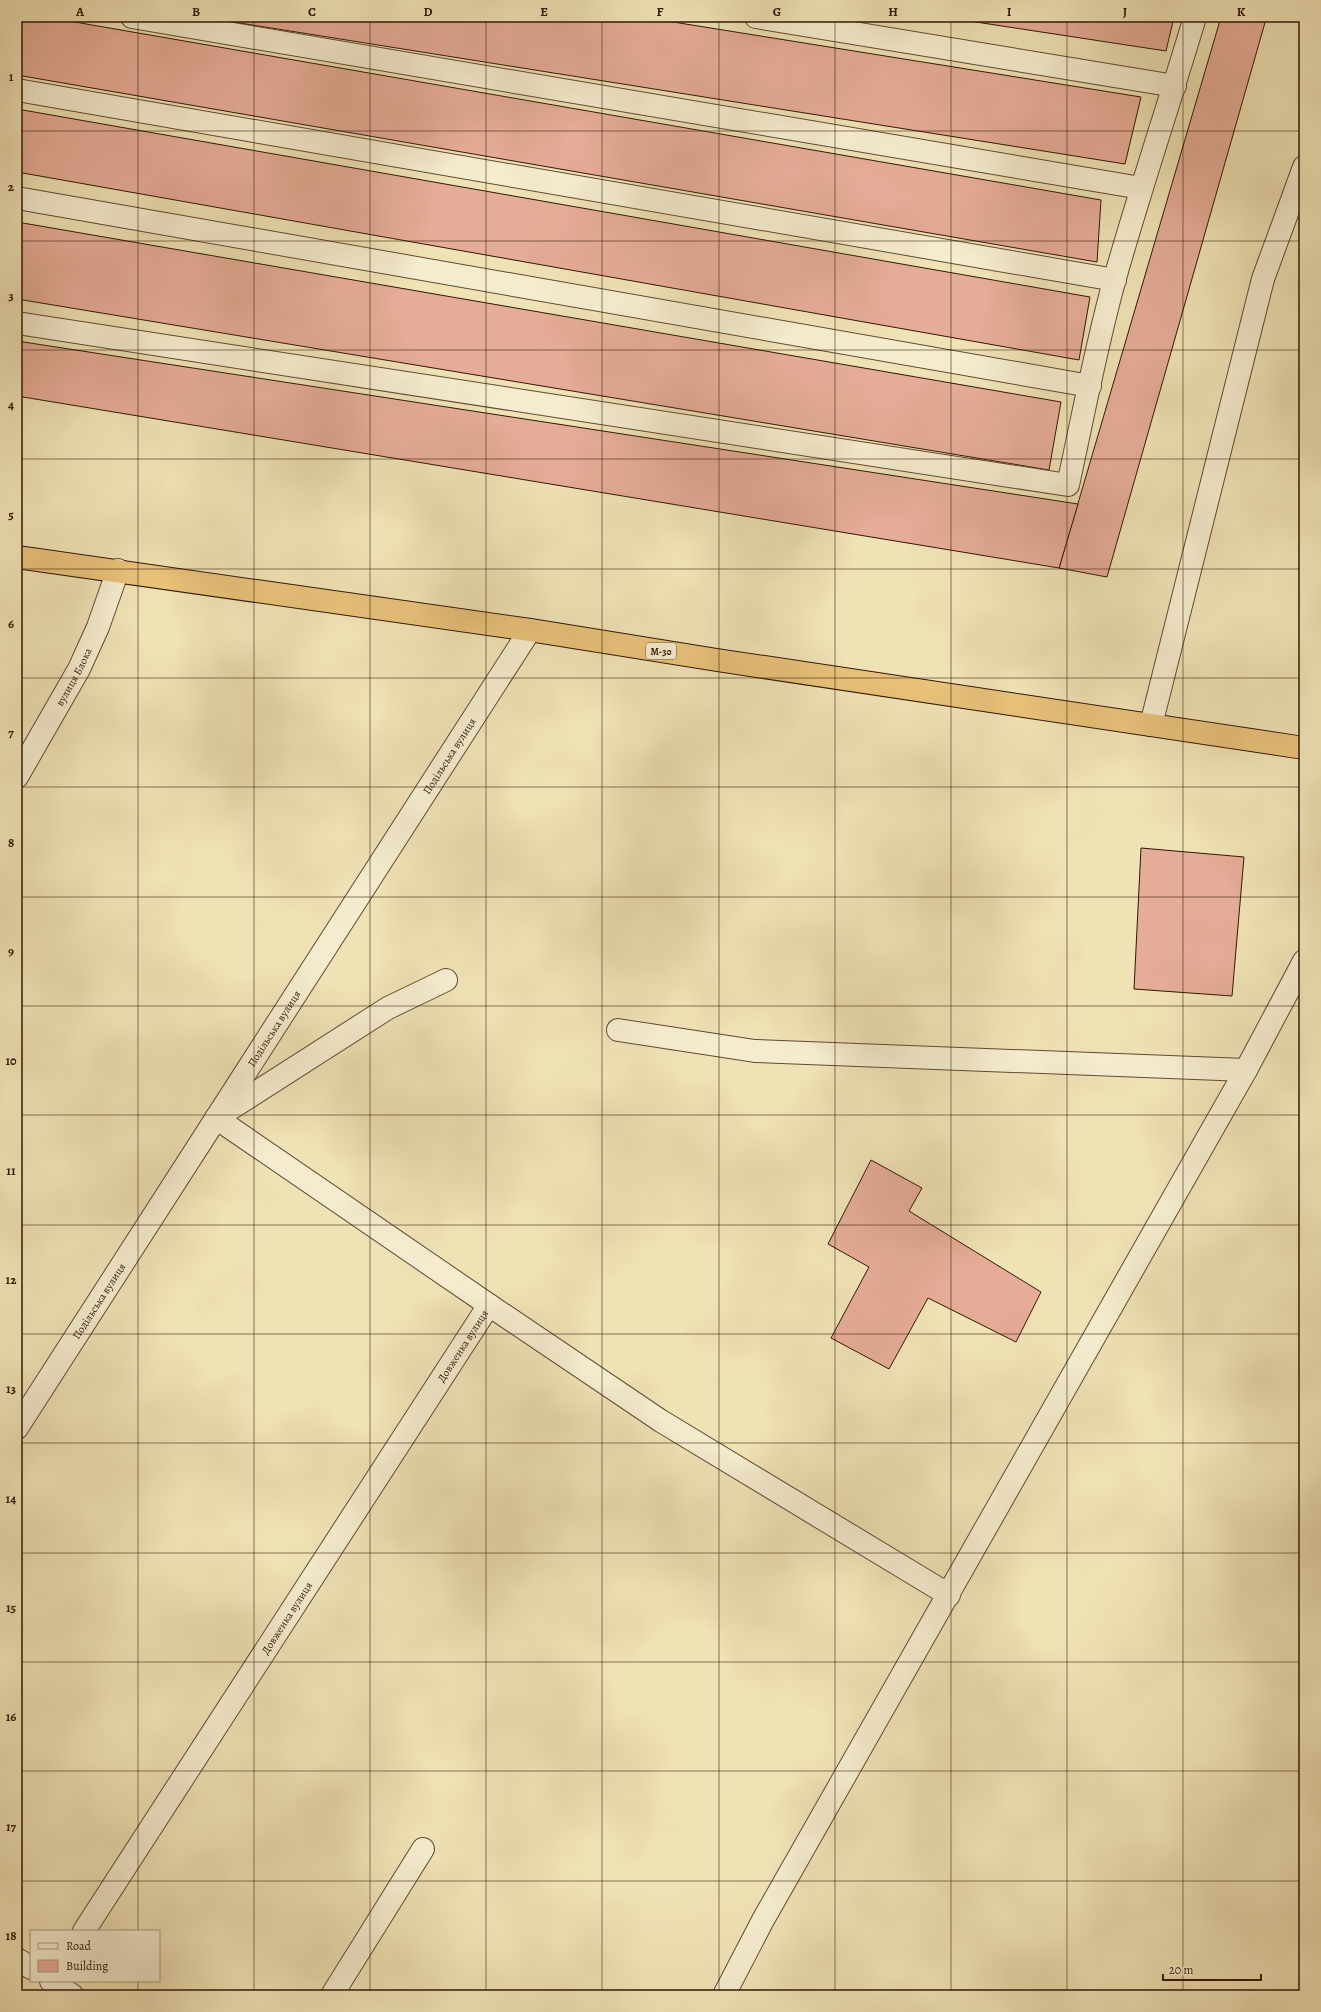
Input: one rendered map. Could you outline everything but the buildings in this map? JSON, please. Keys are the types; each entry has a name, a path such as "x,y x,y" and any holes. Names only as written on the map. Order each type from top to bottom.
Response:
{"highway":[{"name":"М-30","path":"17,557 118,570 530,630 717,660 1304,748"}],"street":[{"path":"132,17 1141,188"},
{"path":"756,17 1175,86"},
{"path":"17,323 1068,485 1114,280 1141,188 1175,86 1195,17"},
{"path":"17,90 1114,280"},
{"path":"1152,725 1263,279 1304,167"},
{"path":"17,198 1090,386"},
{"name":"вулиця Блока","path":"17,777 78,669 98,627 118,570"},
{"name":"Подільська вулиця","path":"17,1428 530,630"},
{"path":"724,1995 763,1920 821,1816 949,1595 1246,1070 1304,961"},
{"path":"446,980 388,1008 216,1118 661,1421 949,1595"},
{"path":"618,1030 755,1051 1246,1070"},
{"name":"Довженка вулиця","path":"85,1930 489,1305"},
{"path":"332,1995 423,1849"},
{"path":"17,1959 30,1967"},
{"path":"53,1982 72,1995"}]}
